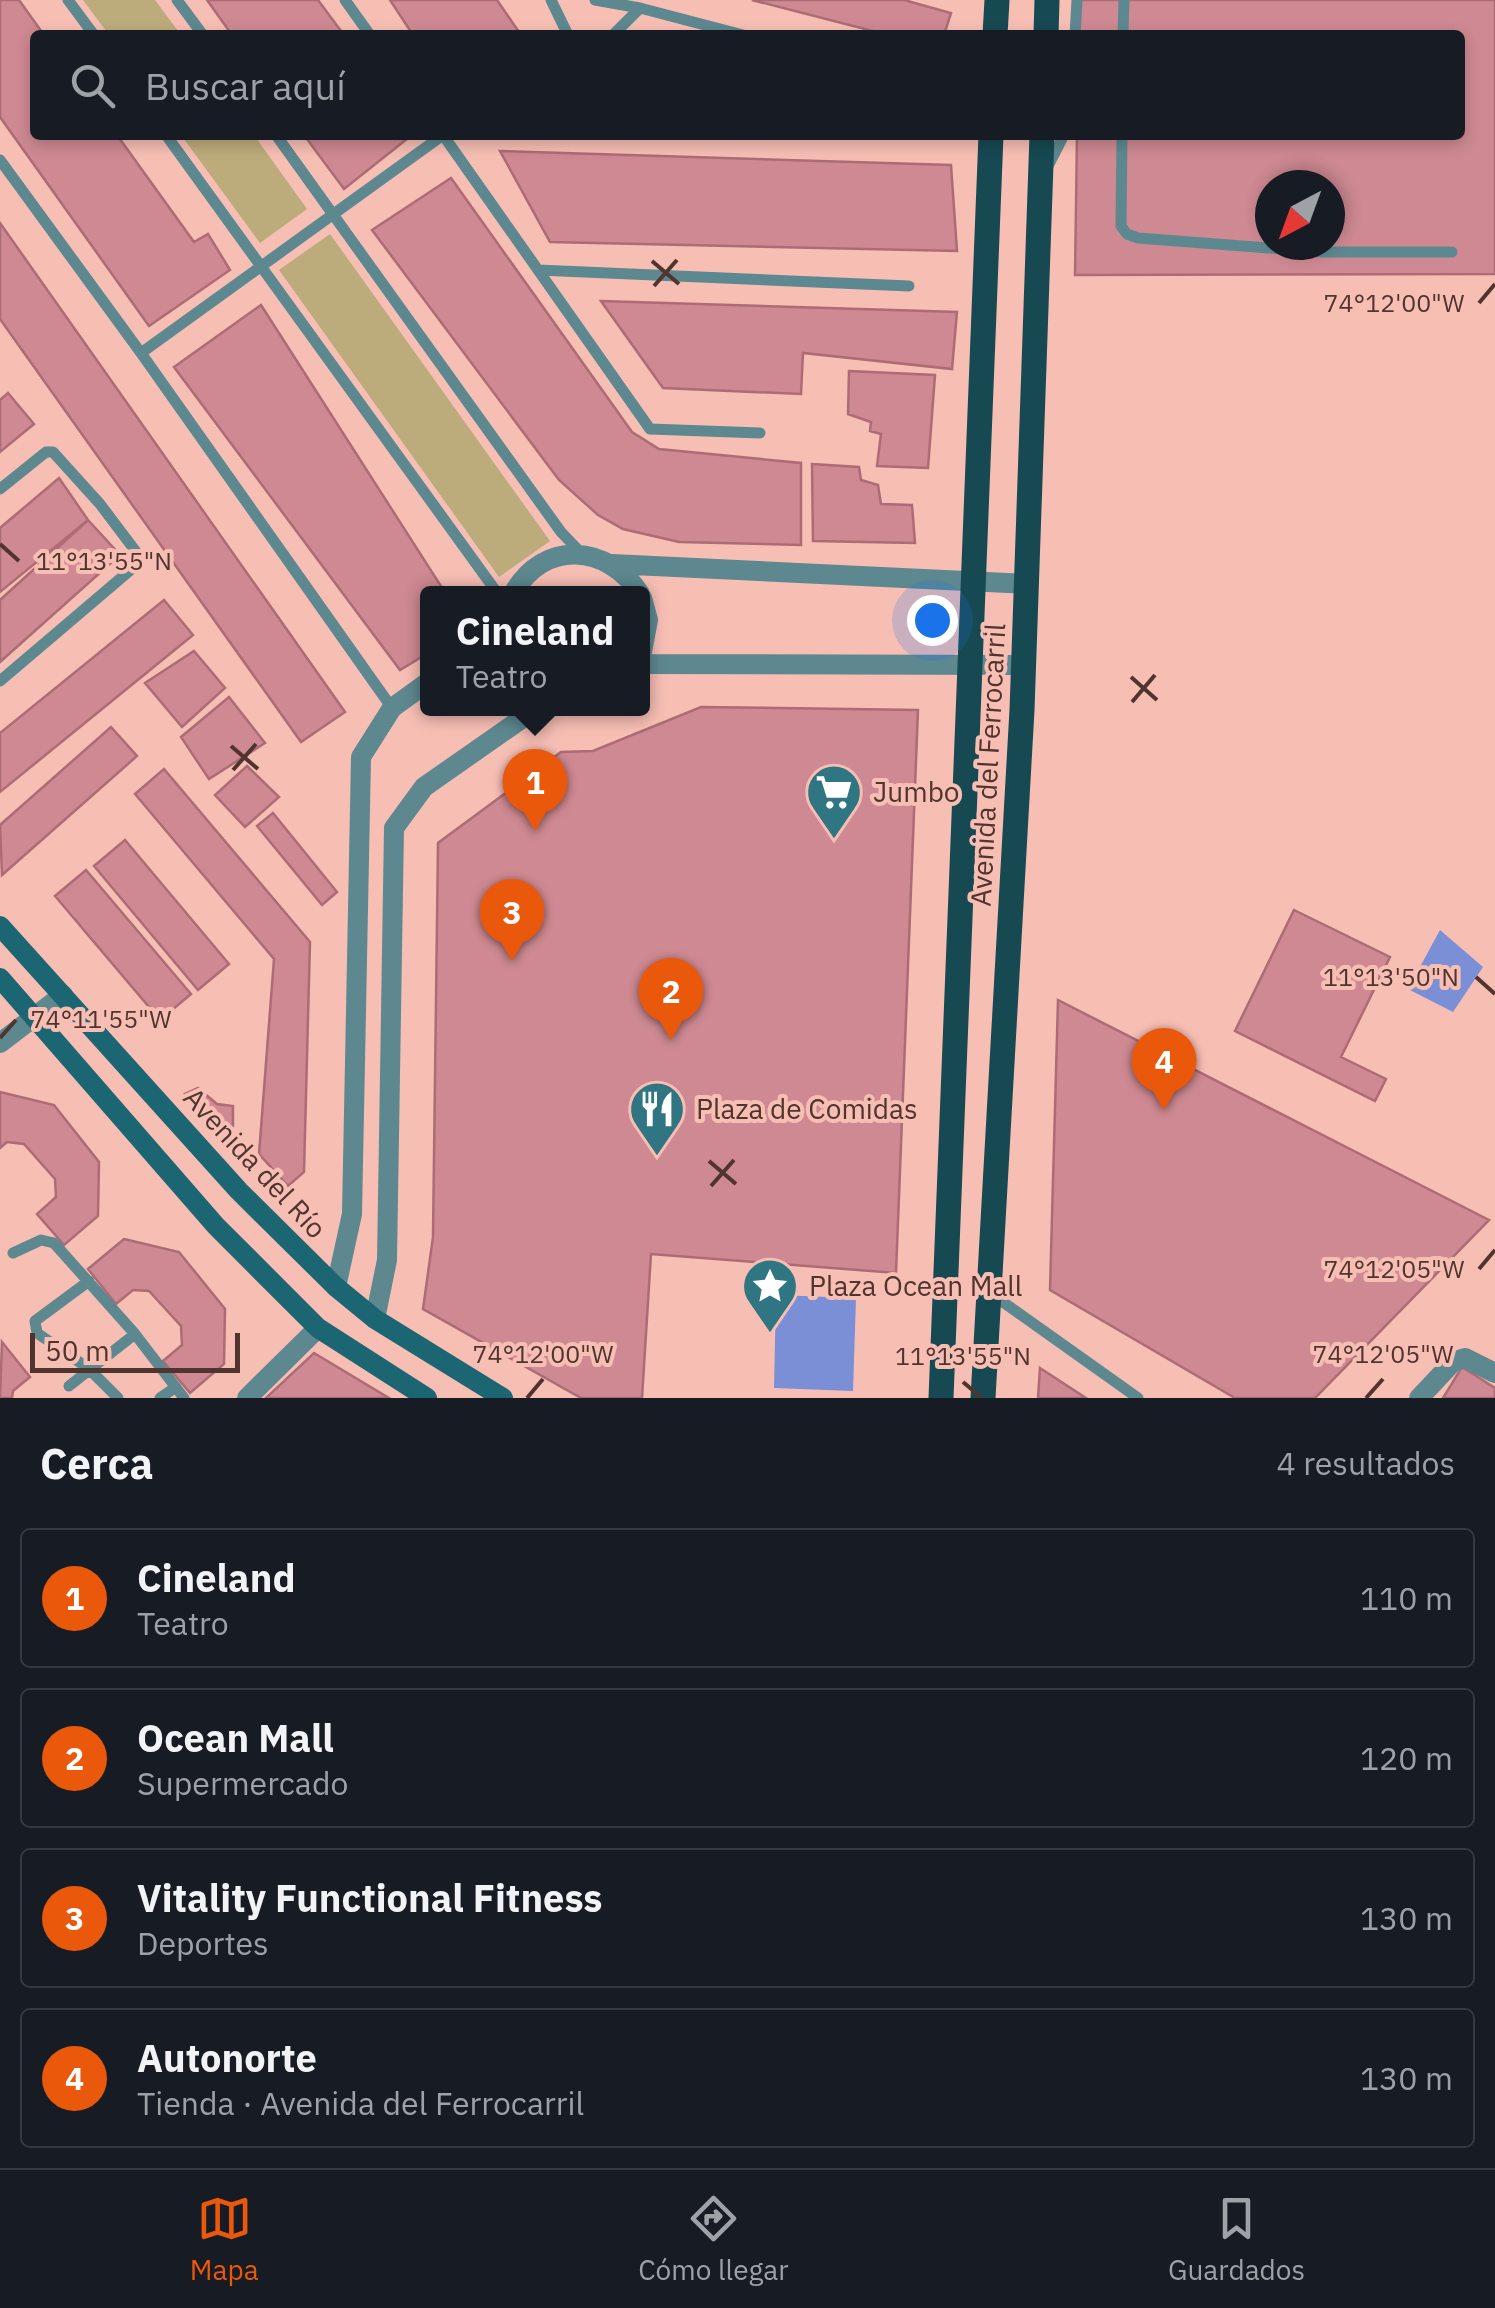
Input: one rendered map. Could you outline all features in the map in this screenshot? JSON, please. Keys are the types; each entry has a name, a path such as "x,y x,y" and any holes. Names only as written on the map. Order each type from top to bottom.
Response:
{"main road":[{"path":"996,30 997,0"},
{"path":"1046,30 1047,0"},
{"name":"Avenida del Ferrocarril","path":"942,1398 992,140"},
{"name":"Avenida del Ferrocarril","path":"983,1398 1024,665 1042,140"},
{"name":"Avenida del Río","path":"0,926 239,1191 336,1287 375,1319 504,1398"},
{"path":"0,978 216,1226 318,1328 428,1398"}],"street":[{"path":"519,586 528,573 544,562 582,554 612,564 1027,584"},
{"path":"612,564 635,586"},
{"path":"650,664 1024,665"},
{"path":"336,1287 352,1214 361,757 392,708 420,688"},
{"path":"375,1319 387,1260 394,828 424,787 526,716"},
{"path":"0,1044 63,995"},
{"path":"246,1398 318,1328"},
{"path":"1418,1398 1453,1362 1464,1358 1495,1373"}],"lane":[{"path":"68,0 90,30"},
{"path":"177,0 198,30"},
{"path":"345,0 366,30"},
{"path":"551,0 566,30"},
{"path":"595,0 724,30"},
{"path":"1075,30 1077,0"},
{"path":"1123,30 1124,0"},
{"path":"618,30 640,8"},
{"path":"170,140 492,586"},
{"path":"280,140 561,532 582,554"},
{"path":"141,353 436,140"},
{"path":"447,140 650,429 760,433"},
{"path":"1041,178 1062,140"},
{"path":"1122,140 1122,226 1127,234 1138,238 1322,252 1452,252"},
{"path":"0,160 392,708"},
{"path":"538,270 909,286"},
{"path":"0,489 46,452 53,452 100,504 140,557 134,567 0,681"},
{"path":"13,1253 48,1240 135,1334 184,1398"},
{"path":"88,1281 35,1321 34,1328 88,1368 118,1398"},
{"path":"989,1292 1138,1398"},
{"path":"68,1386 135,1334"},
{"path":"160,1398 176,1387"}],"shaded area":[{"path":"83,0 155,0 177,30 105,30"},
{"path":"185,140 258,140 307,209 260,243"},
{"path":"330,234 550,541 499,577 279,270"}],"water":[{"path":"1440,930 1483,967 1453,1012 1408,989"},
{"path":"776,1295 856,1298 853,1391 774,1388"}],"building":[{"path":"0,0 19,0 40,30 30,30 30,140 121,140 194,242 208,234 230,270 149,326 0,117"},
{"path":"207,0 318,0 340,30 228,30"},
{"path":"390,0 497,0 518,30 410,30"},
{"path":"752,0 904,0 951,13 946,30 869,30"},
{"path":"1078,0 1495,0 1495,274 1075,275 1077,140 1465,140 1465,30 1078,30"},
{"path":"308,140 406,140 344,189"},
{"path":"500,151 951,165 957,251 550,242"},
{"path":"451,178 632,432 659,449 801,463 801,545 679,542 623,529 598,515 559,480 372,230"},
{"path":"0,223 345,712 301,742 0,319"},
{"path":"601,301 957,312 952,369 803,353 801,394 663,388"},
{"path":"261,305 441,586 420,586 420,658 400,670 174,367"},
{"path":"849,371 935,375 928,468 877,466 881,434 870,431 871,422 848,414"},
{"path":"8,393 34,424 0,452 0,400"},
{"path":"812,464 859,467 861,480 878,485 881,504 912,505 915,543 813,541"},
{"path":"59,478 88,520 0,592 0,528"},
{"path":"88,520 120,555 0,662 0,600"},
{"path":"164,600 193,635 0,792 0,733"},
{"path":"194,651 225,688 182,727 145,683"},
{"path":"229,697 265,743 209,779 181,737"},
{"path":"701,707 918,710 896,1273 651,1254 642,1398 581,1398 423,1309 433,1237 438,843 561,752 593,751"},
{"path":"111,727 137,756 2,875 0,825"},
{"path":"247,766 279,797 245,827 215,795"},
{"path":"164,769 310,942 304,1172 288,1186 259,1154 274,959 135,794"},
{"path":"273,813 337,892 322,905 257,826"},
{"path":"125,840 229,964 198,990 94,866"},
{"path":"86,870 191,994 160,1020 55,896"},
{"path":"1294,910 1390,957 1341,1057 1386,1079 1375,1101 1235,1031"},
{"path":"1058,1000 1489,1220 1315,1398 1235,1398 1050,1290"},
{"path":"198,1088 217,1104 233,1106 233,1126 211,1125 185,1094"},
{"path":"0,1092 54,1105 99,1162 98,1216 64,1245 37,1214 56,1197 55,1179 24,1144 7,1142 0,1148"},
{"path":"124,1239 179,1252 225,1309 224,1364 190,1393 163,1361 182,1345 181,1326 149,1291 133,1290 116,1304 88,1269"},
{"path":"2,1342 30,1377 13,1391 12,1398 0,1398"},
{"path":"314,1353 389,1398 266,1398"},
{"path":"1462,1367 1495,1388 1495,1398 1443,1398"},
{"path":"1040,1368 1086,1398 1038,1398"}],"place":[{"name":"Cineland","path":"535,831"},
{"name":"Jumbo","path":"834,841"},
{"name":"Vitality Functional Fitness","path":"512,961"},
{"name":"Ocean Mall","path":"671,1040"},
{"name":"Autonorte","path":"1164,1110"},
{"name":"Plaza de Comidas","path":"657,1158"},
{"name":"Plaza Ocean Mall","path":"770,1335"}]}
